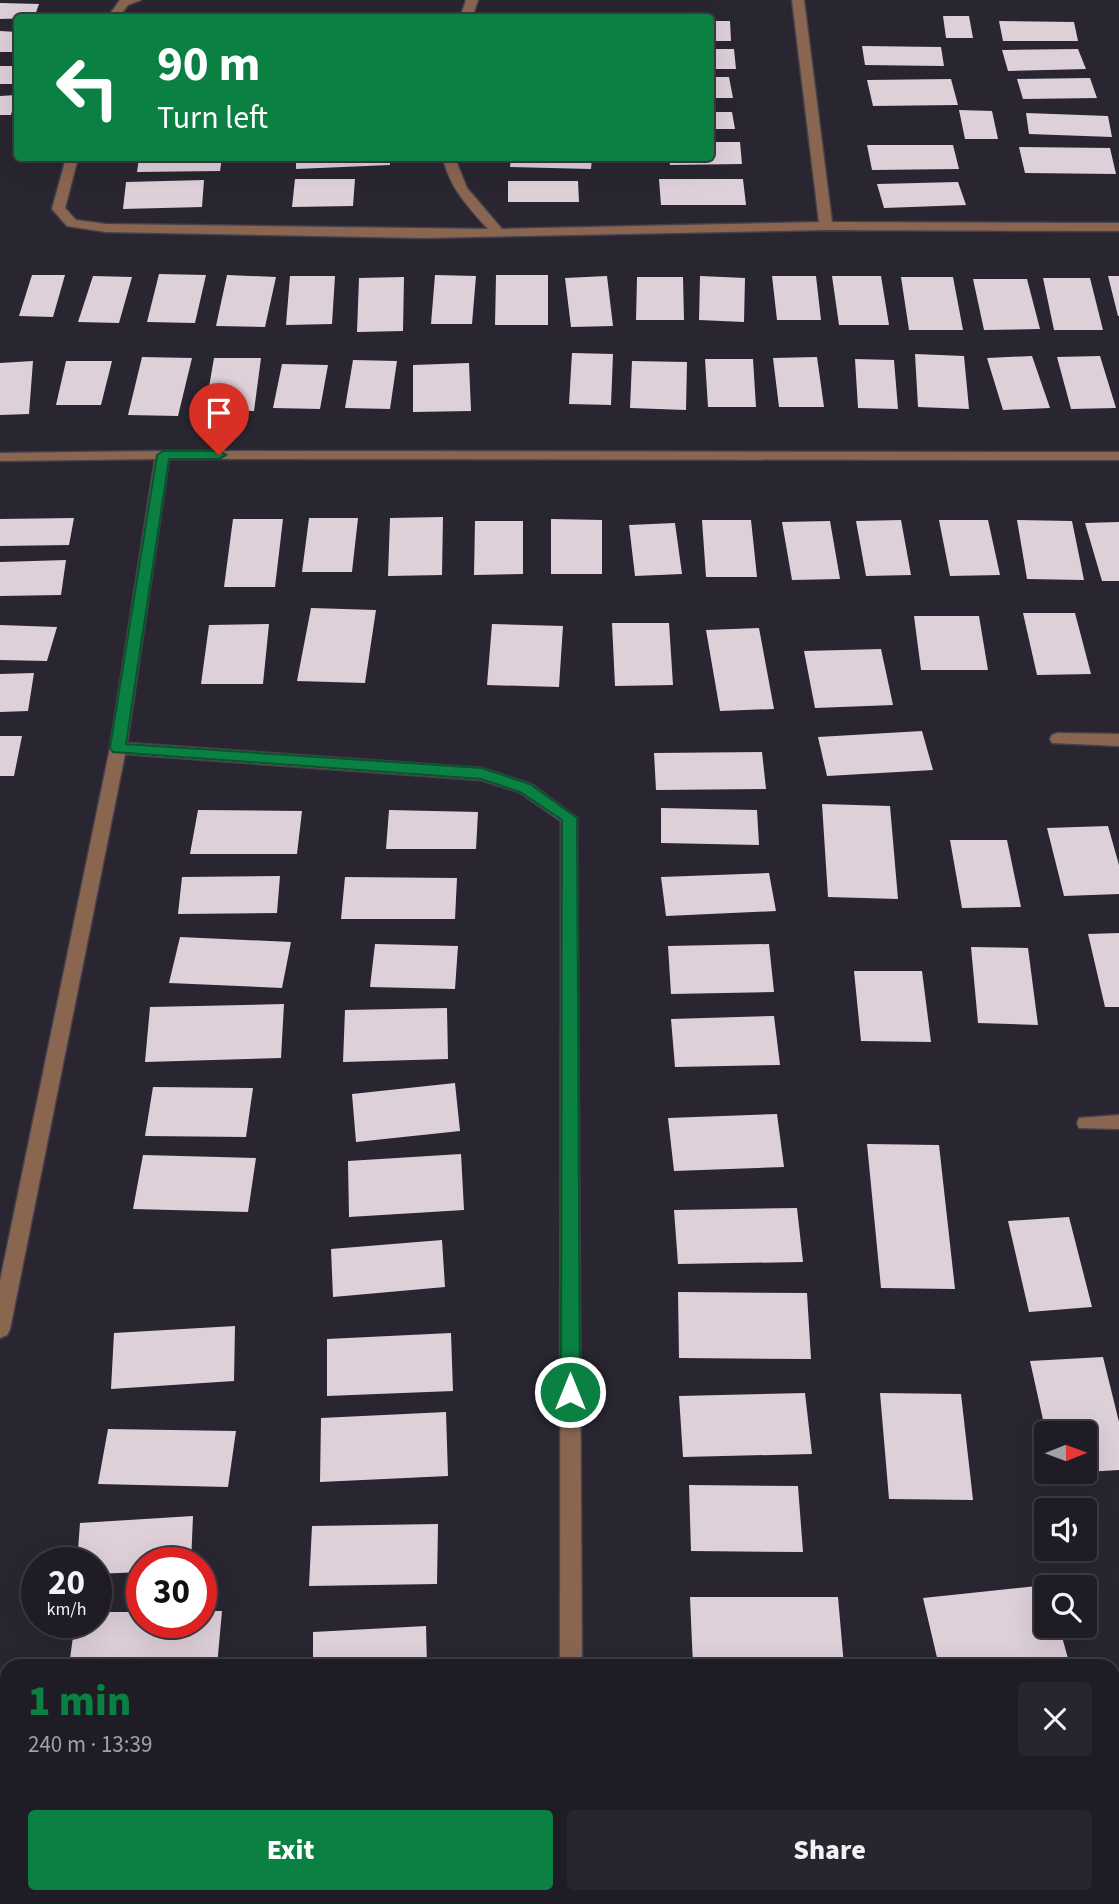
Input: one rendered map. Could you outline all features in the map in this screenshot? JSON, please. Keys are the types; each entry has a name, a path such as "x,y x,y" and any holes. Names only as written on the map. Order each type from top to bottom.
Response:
{"street":[{"path":"116,14 124,2 135,0"},
{"path":"798,0 826,226"},
{"path":"71,161 58,209 72,223 106,228 423,234 826,226 1119,227"},
{"path":"449,161 450,167 468,198 499,233"},
{"path":"0,1329 118,748 163,455"},
{"path":"0,457 1119,456"},
{"path":"1058,739 1119,740"},
{"path":"118,748 482,774 525,788 569,818 571,1659"},
{"path":"1086,1123 1119,1122"}],"building":[{"path":"0,3 39,4 35,14 14,14 14,19 0,19"},
{"path":"943,16 969,16 973,38 946,38"},
{"path":"714,21 730,21 731,41 714,41"},
{"path":"999,21 1074,22 1078,41 1003,41"},
{"path":"0,31 14,32 14,52 0,52"},
{"path":"862,46 941,47 944,66 865,65"},
{"path":"714,49 734,49 736,69 714,69"},
{"path":"1078,49 1086,69 1008,71 1002,50"},
{"path":"0,66 14,66 14,84 0,84"},
{"path":"714,77 729,77 733,98 714,98"},
{"path":"1090,78 1097,98 1023,99 1017,79"},
{"path":"951,79 958,105 873,106 867,80"},
{"path":"14,95 11,115 0,115 0,96"},
{"path":"959,110 992,111 998,139 965,139"},
{"path":"714,112 732,112 735,129 714,129"},
{"path":"1026,113 1108,116 1112,137 1029,134"},
{"path":"714,142 740,142 742,164 670,165 669,161 714,161"},
{"path":"867,145 953,145 959,169 872,170"},
{"path":"1019,147 1110,148 1116,174 1025,173"},
{"path":"139,161 222,161 220,171 137,172"},
{"path":"296,161 390,161 390,165 296,169"},
{"path":"511,161 592,161 591,169 510,167"},
{"path":"295,179 355,179 353,206 292,207"},
{"path":"659,179 743,179 746,205 661,205"},
{"path":"204,180 202,207 123,209 126,182"},
{"path":"508,181 578,181 579,202 508,202"},
{"path":"958,182 966,205 884,208 877,184"},
{"path":"159,274 206,275 195,323 147,322"},
{"path":"32,275 65,275 53,317 19,316"},
{"path":"227,275 276,277 265,327 216,326"},
{"path":"435,275 476,276 472,324 431,324"},
{"path":"496,275 548,275 548,325 495,325"},
{"path":"93,276 132,277 119,323 78,322"},
{"path":"290,276 335,276 332,324 286,325"},
{"path":"607,276 613,326 571,327 565,278"},
{"path":"700,276 745,278 744,322 699,320"},
{"path":"772,276 816,276 821,320 777,320"},
{"path":"832,276 881,276 889,325 839,325"},
{"path":"1108,276 1119,276 1119,316 1118,316"},
{"path":"404,277 403,331 357,332 359,278"},
{"path":"637,277 683,277 684,320 636,320"},
{"path":"901,277 953,277 963,330 909,330"},
{"path":"1043,278 1090,278 1103,330 1054,330"},
{"path":"973,279 1027,279 1040,329 984,330"},
{"path":"572,353 613,354 611,405 569,404"},
{"path":"915,354 964,356 969,409 918,407"},
{"path":"1032,356 1050,408 1003,410 987,358"},
{"path":"1100,356 1116,408 1071,409 1057,357"},
{"path":"142,357 192,358 178,416 128,415"},
{"path":"817,357 824,407 779,407 773,358"},
{"path":"214,358 261,358 254,411 205,410"},
{"path":"705,359 753,359 756,407 708,407"},
{"path":"855,359 894,360 898,409 858,408"},
{"path":"353,360 397,361 390,409 345,408"},
{"path":"33,361 29,414 0,415 0,363"},
{"path":"66,361 112,361 101,405 56,405"},
{"path":"632,361 687,362 686,410 630,408"},
{"path":"469,363 471,411 413,412 413,365"},
{"path":"282,364 328,365 320,409 273,408"},
{"path":"443,517 442,575 388,576 390,518"},
{"path":"74,518 69,545 0,546 0,519"},
{"path":"309,518 358,518 352,572 302,572"},
{"path":"233,519 283,519 275,587 224,587"},
{"path":"551,519 602,520 602,574 551,574"},
{"path":"702,520 751,520 757,577 706,577"},
{"path":"901,520 911,575 866,576 856,521"},
{"path":"939,520 988,520 1000,575 950,576"},
{"path":"1017,520 1072,521 1084,580 1027,579"},
{"path":"475,521 523,521 523,574 474,575"},
{"path":"830,521 840,579 792,580 782,522"},
{"path":"1119,522 1119,581 1102,581 1085,523"},
{"path":"675,523 682,574 635,576 629,525"},
{"path":"66,560 61,595 0,596 0,562"},
{"path":"311,608 376,610 365,683 297,681"},
{"path":"1023,613 1075,613 1091,674 1037,675"},
{"path":"914,616 979,616 988,670 921,670"},
{"path":"612,623 669,623 673,685 615,686"},
{"path":"269,624 263,684 201,684 209,625"},
{"path":"492,624 563,626 559,687 487,685"},
{"path":"0,625 57,627 47,661 0,660"},
{"path":"759,628 774,709 720,711 706,630"},
{"path":"881,649 893,705 815,708 804,651"},
{"path":"34,673 28,711 0,712 0,674"},
{"path":"922,731 933,770 827,776 818,737"},
{"path":"0,736 22,736 14,776 0,776"},
{"path":"762,752 766,789 656,790 654,753"},
{"path":"822,804 890,806 898,899 828,897"},
{"path":"661,808 757,810 759,845 661,843"},
{"path":"198,810 302,811 297,854 190,854"},
{"path":"389,810 478,812 476,849 386,849"},
{"path":"1108,826 1119,865 1119,894 1064,896 1047,828"},
{"path":"950,840 1007,840 1021,907 962,908"},
{"path":"769,873 776,911 666,916 661,877"},
{"path":"280,876 277,913 178,914 182,877"},
{"path":"345,877 457,878 455,919 341,919"},
{"path":"1119,933 1119,1007 1105,1007 1088,934"},
{"path":"180,937 291,942 282,988 169,983"},
{"path":"375,944 458,946 455,989 370,987"},
{"path":"769,944 774,992 671,994 668,946"},
{"path":"971,947 1028,948 1038,1025 978,1023"},
{"path":"854,971 922,971 931,1042 861,1041"},
{"path":"284,1004 281,1058 145,1062 150,1007"},
{"path":"447,1008 448,1059 343,1062 345,1010"},
{"path":"774,1016 780,1065 675,1067 671,1019"},
{"path":"455,1083 460,1131 356,1142 352,1094"},
{"path":"153,1087 253,1088 246,1137 145,1136"},
{"path":"777,1114 784,1167 674,1171 668,1118"},
{"path":"867,1144 939,1145 955,1289 881,1288"},
{"path":"461,1154 464,1210 349,1217 348,1161"},
{"path":"143,1155 256,1158 248,1212 133,1209"},
{"path":"797,1208 803,1262 678,1264 674,1210"},
{"path":"1069,1217 1092,1307 1029,1312 1008,1221"},
{"path":"442,1240 445,1287 333,1297 331,1249"},
{"path":"678,1292 807,1293 811,1359 679,1358"},
{"path":"235,1326 234,1381 111,1389 114,1333"},
{"path":"451,1333 453,1391 327,1396 327,1339"},
{"path":"1103,1357 1119,1422 1119,1470 1097,1471 1097,1421 1043,1421 1030,1361"},
{"path":"805,1393 812,1454 683,1457 679,1396"},
{"path":"880,1393 961,1394 973,1500 889,1499"},
{"path":"446,1412 448,1476 320,1482 321,1418"},
{"path":"108,1429 236,1431 228,1487 98,1484"},
{"path":"689,1485 798,1486 803,1552 691,1551"},
{"path":"193,1516 192,1547 126,1547 126,1573 112,1573 112,1547 78,1547 80,1523"},
{"path":"438,1524 437,1584 309,1586 312,1526"},
{"path":"1034,1586 1034,1638 1062,1638 1068,1659 937,1659 923,1598"},
{"path":"690,1597 838,1597 843,1659 693,1659"},
{"path":"217,1611 222,1611 218,1659 70,1659 73,1638 112,1638 112,1612 126,1612 126,1638 217,1638"},
{"path":"426,1626 427,1659 313,1659 313,1632"}],"route":[{"path":"219,455 163,455 118,748 482,774 525,788 569,818 570,1392"}]}
